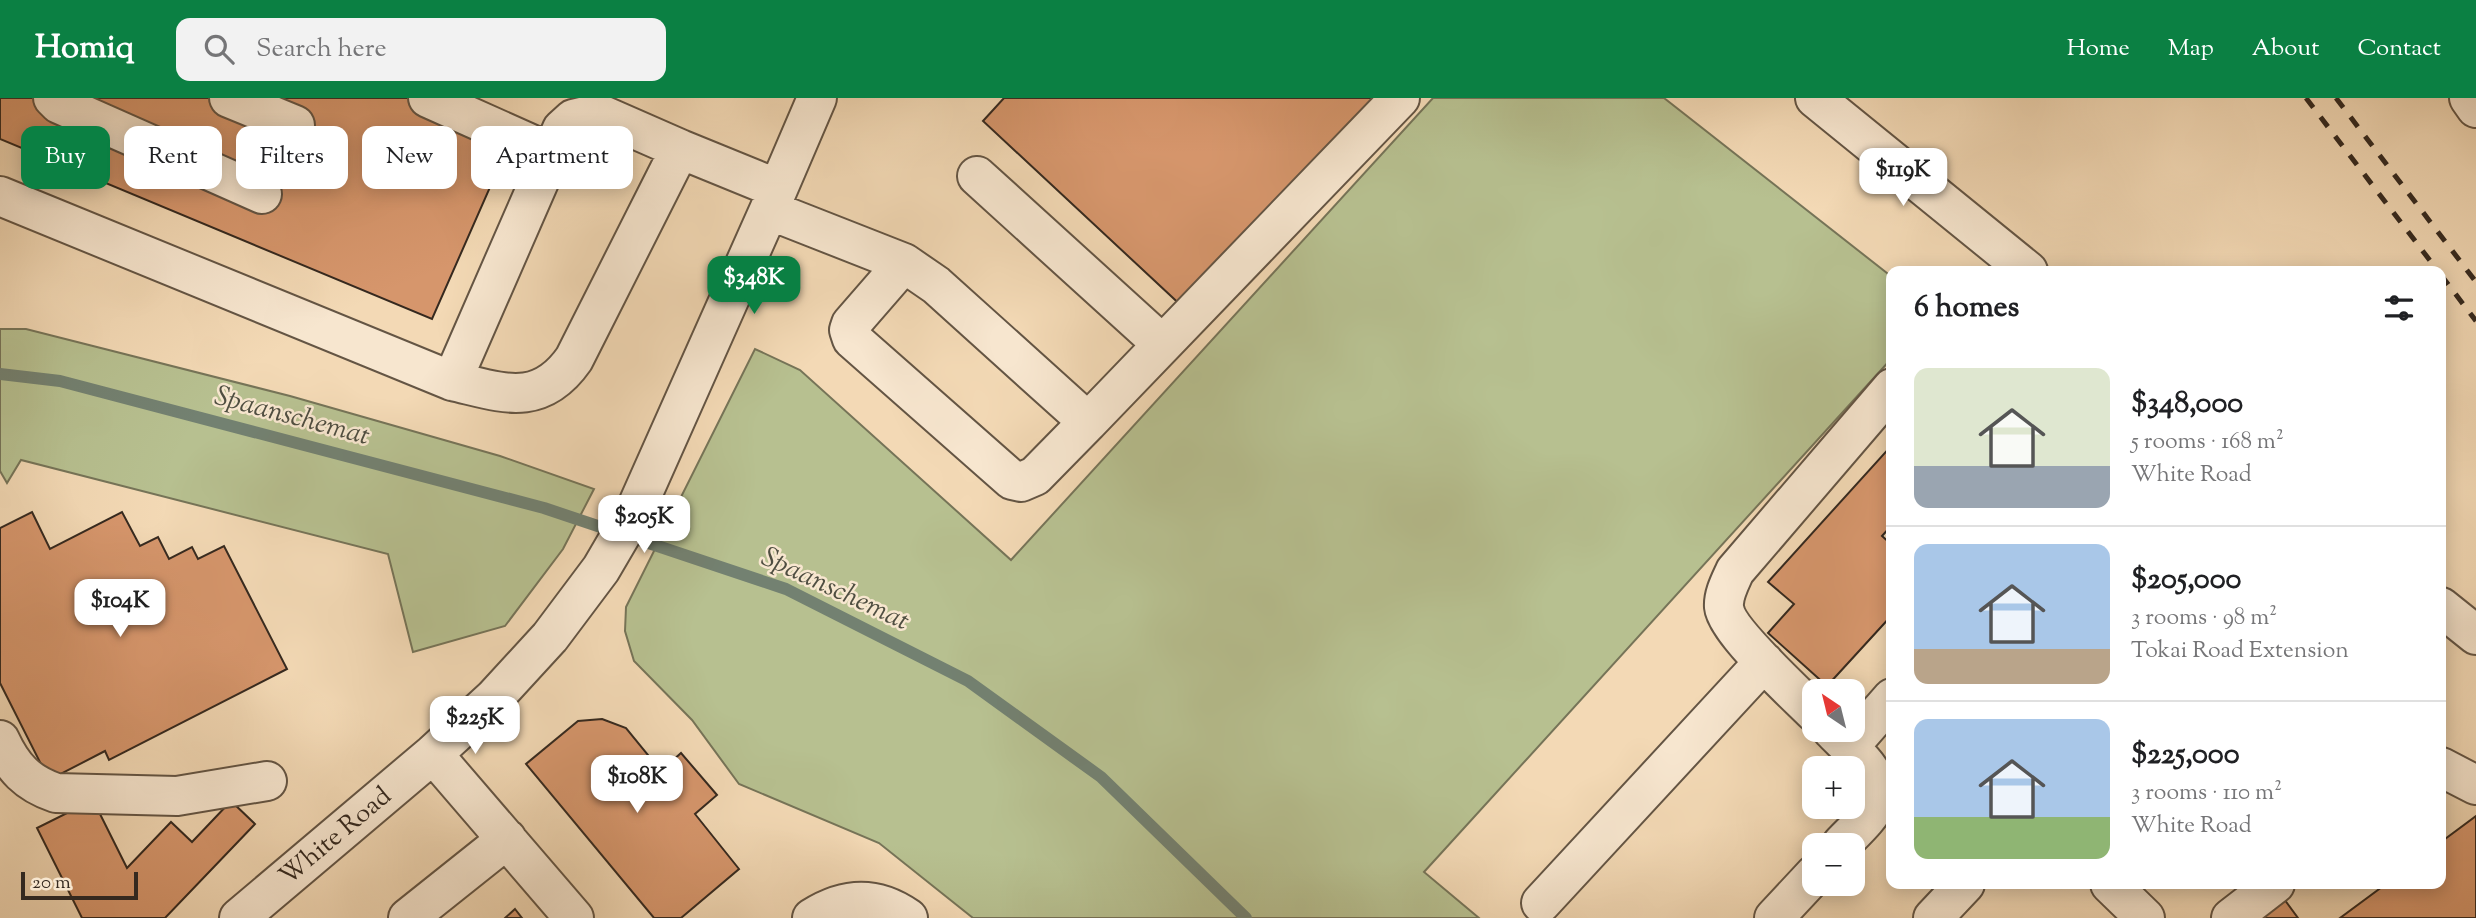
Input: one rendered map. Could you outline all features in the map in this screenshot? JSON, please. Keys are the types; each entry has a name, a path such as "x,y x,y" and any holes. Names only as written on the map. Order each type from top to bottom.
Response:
{"street":[{"path":"229,98 295,125"},
{"path":"428,98 491,126"},
{"path":"774,200 817,98"},
{"path":"904,263 851,324 849,330 852,339 1012,480 1028,480 1088,422 1400,98"},
{"path":"1815,98 2008,265"},
{"path":"2469,98 2476,108"},
{"path":"69,102 262,194"},
{"path":"565,126 573,119 598,113 628,126"},
{"path":"633,128 680,149 774,200 904,263 936,285 1088,422"},
{"path":"0,196 452,381 512,394 526,394 546,385 567,369 680,149"},
{"path":"977,176 1162,344"},
{"path":"452,381 535,189"},
{"name":"White Road","path":"239,918 433,754 494,698 550,637 601,569 635,511 774,200"},
{"path":"1802,700 1735,629 1724,608 1726,591 1735,571 1886,395"},
{"path":"2446,611 2476,635"},
{"path":"1541,903 1764,662"},
{"path":"1866,718 1886,703"},
{"path":"0,740 9,759 23,776 38,787 56,793 177,796 267,781"},
{"path":"1844,742 1868,767 1878,783 1878,801 1852,833"},
{"path":"433,754 574,918"},
{"path":"2446,770 2476,785"},
{"path":"408,918 507,839"},
{"path":"1774,918 1802,888"},
{"path":"1933,918 1960,889"},
{"path":"2115,889 2145,918"},
{"path":"2231,918 2269,889"},
{"path":"812,918 843,903 870,900 908,918"}],"green space":[{"path":"1433,98 1664,98 1886,272 1886,365 1424,872 1479,918 973,918 879,843 739,784 692,720 634,661 625,631 626,607 755,349 800,370 1011,560"},
{"path":"0,329 26,329 290,396 500,456 594,489 563,549 505,626 413,652 388,554 21,460 7,483 0,471"}],"building":[{"path":"0,98 472,98 520,119 517,126 471,126 471,189 489,189 432,319 110,185 110,126 21,126 21,148 0,139"},
{"path":"1004,98 1383,98 1186,310 983,121"},
{"path":"1886,452 1886,532 1882,536 1886,540 1886,622 1833,679 1819,679 1768,633 1794,604 1768,582"},
{"path":"32,512 50,549 122,512 140,546 158,537 169,559 192,547 198,559 224,546 287,669 109,760 105,751 49,780 0,683 0,528"},
{"path":"602,719 626,728 661,771 681,753 717,795 695,814 739,869 681,918 654,918 526,764 578,721"},
{"path":"93,800 127,868 171,822 192,842 231,801 255,824 165,918 82,918 37,828"},
{"path":"2476,816 2476,918 2340,918 2379,889 2446,889 2446,838"},
{"path":"2279,892 2298,918 2245,918"},
{"path":"515,909 522,918 505,918"}],"waterway":[{"name":"Spaanschemat","path":"0,374 60,381 544,508 786,589 968,681 1101,777 1246,918"}],"railway":[{"path":"2306,98 2434,266"},
{"path":"2336,98 2476,282"},
{"path":"2446,282 2476,321"}]}
